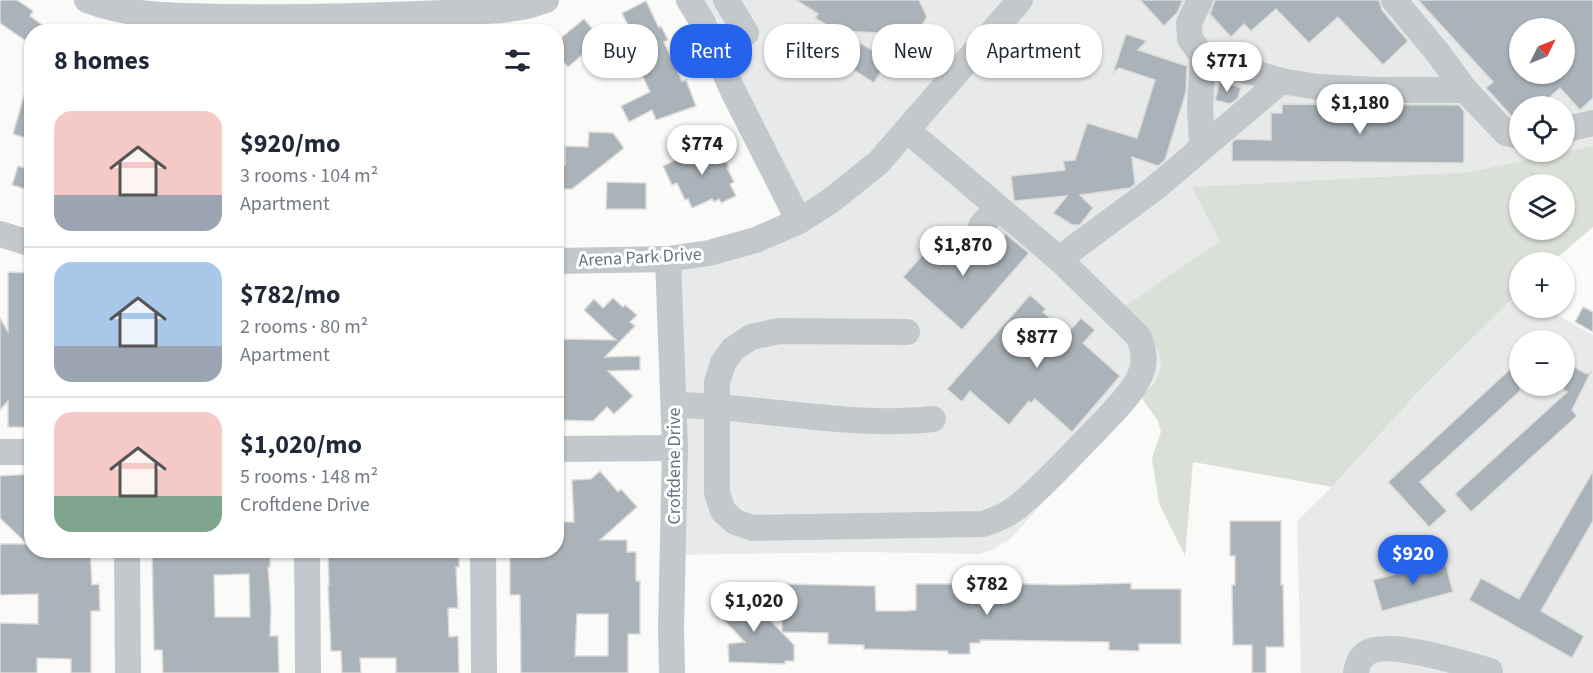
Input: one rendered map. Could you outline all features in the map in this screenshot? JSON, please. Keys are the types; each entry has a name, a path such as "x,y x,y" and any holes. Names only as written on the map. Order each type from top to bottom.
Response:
{"street":[{"path":"87,0 123,11 164,15 316,18 503,10 546,0"},
{"path":"689,0 702,21 798,221"},
{"path":"726,0 741,24"},
{"name":"Arena Park Drive","path":"564,261 668,259 709,254 756,240 798,221 855,183 878,163 1020,0"},
{"path":"1200,0 1189,23 1190,39 1203,57 1281,81 1318,87 1465,90"},
{"path":"1394,0 1438,52 1465,90 1509,134"},
{"path":"1202,147 1200,105 1203,57"},
{"path":"1059,259 1155,188 1281,81"},
{"path":"1575,127 1593,123"},
{"path":"907,130 989,217 1059,259 1138,336 1145,350 1137,381 1118,406 1064,464 1017,508 1002,518 983,524 753,528 735,522 723,511 717,493 717,382 723,363 734,349 751,337 779,331 907,332"},
{"path":"0,234 24,242"},
{"name":"Croftdene Drive","path":"668,259 675,448 672,673"},
{"path":"674,405 717,405 841,420 933,419"},
{"path":"564,449 675,448"},
{"path":"0,452 24,452"},
{"path":"127,558 128,673"},
{"path":"308,558 308,673"},
{"path":"483,558 484,673"},
{"path":"1356,673 1360,659 1367,652 1378,649 1425,654 1490,671"}],"shaded area":[{"path":"688,0 1593,0 1593,146 1575,150 1575,96 1509,96 1509,162 1517,162 1469,172 1193,187 1221,241 1119,310 1156,342 1162,360 1156,378 1010,539 990,551 979,554 862,552 675,555 668,258 797,221 726,78 752,78 752,24 700,24"},
{"path":"1593,146 1593,227 1564,252 1509,252 1509,302 1417,393 1332,487 1193,462 1185,556 1159,503 1152,458 1161,432 1158,421 1141,397 1156,378 1160,367 1160,357 1151,339 1119,310 1220,241 1192,187 1469,172 1517,162 1575,162 1575,150"},
{"path":"1509,302 1509,318 1563,318 1593,335 1593,673 1301,673 1297,521 1332,487 1417,393"}],"building":[{"path":"0,0 17,0 33,11 30,16 41,24 24,24 24,40 0,23"},
{"path":"796,0 919,0 927,17 923,24 872,24 872,33 860,32 860,24 825,24 815,18 818,14"},
{"path":"1140,0 1183,0 1177,13 1164,26"},
{"path":"1215,0 1379,0 1382,10 1408,41 1383,65 1338,17 1309,43 1276,9 1251,31 1244,24 1231,37 1210,14"},
{"path":"1418,0 1593,0 1593,98 1580,110 1575,104 1575,96 1567,96 1560,88 1551,96 1509,96 1509,113 1486,88 1493,82"},
{"path":"646,1 657,24 628,24 622,13"},
{"path":"584,19 588,24 582,24 582,55 568,67 564,62 564,35"},
{"path":"658,26 659,28 661,26 668,40 664,42 670,55 670,78 686,80 696,106 656,120 652,110 629,122 621,106 650,92 644,78 658,78"},
{"path":"1126,34 1147,41 1138,50 1187,66 1186,92 1165,160 1158,166 1132,157 1135,184 1130,188 1080,195 1093,208 1080,225 1072,225 1053,213 1067,196 1014,201 1011,176 1065,170 1063,161 1075,160 1087,123 1137,138 1155,80 1119,68 1113,73"},
{"path":"860,43 872,50 872,78 877,78 874,83 860,74"},
{"path":"1220,80 1241,88 1238,98 1230,104 1215,100"},
{"path":"24,96 24,137 13,134"},
{"path":"1282,104 1459,105 1464,111 1464,163 1232,161 1232,142 1236,139 1271,140 1271,113 1282,113"},
{"path":"589,132 613,133 624,148 572,189 564,189 565,146 588,147"},
{"path":"716,141 729,168 727,168 734,182 730,184 736,196 721,203 719,199 714,202 712,199 692,208 688,199 685,200 677,183 672,185 663,166"},
{"path":"18,166 24,168 24,189 12,185"},
{"path":"607,182 646,183 646,209 606,209"},
{"path":"942,233 978,265 1006,234 1029,253 962,330 903,277"},
{"path":"8,272 24,273 24,427 8,427 8,401 0,410 0,318 8,332"},
{"path":"1030,295 1046,309 1043,312 1067,334 1081,318 1095,330 1083,343 1120,376 1072,432 1035,399 1031,403 1029,401 1009,425 970,391 962,402 947,389"},
{"path":"613,298 637,315 630,322 635,326 605,357 640,356 640,370 608,371 633,396 614,414 607,407 593,421 564,420 564,339 616,340 584,310 594,299 603,308"},
{"path":"1583,307 1593,312 1593,332 1575,322"},
{"path":"1575,368 1587,374 1591,372 1572,410 1577,416 1471,512 1455,494 1563,396 1575,396"},
{"path":"1509,370 1509,396 1515,396 1420,482 1447,511 1429,527 1388,482"},
{"path":"600,471 618,492 621,489 637,507 600,540 627,540 627,552 636,552 636,581 640,581 640,634 628,634 628,673 521,673 520,595 510,595 510,558 564,558 564,522 574,522 572,480 591,479","holes":["577,614 608,614 608,656 575,656"]},
{"path":"1593,471 1593,521 1541,611 1584,636 1572,658 1469,600 1481,578 1519,599"},
{"path":"24,474 24,541 0,518 0,476"},
{"path":"1230,521 1281,521 1284,647 1266,647 1266,673 1252,673 1252,645 1233,645 1232,585 1235,585 1235,556 1230,556"},
{"path":"0,544 24,544 24,558 90,558 92,585 99,584 100,611 91,611 91,673 71,673 71,659 37,658 37,673 0,673 0,623 38,624 38,594 0,595"},
{"path":"152,558 270,558 270,567 268,567 271,608 270,636 278,636 279,673 163,673 162,650 154,650","holes":["249,574 250,617 215,617 214,575"]},
{"path":"328,558 459,558 459,567 456,567 458,608 448,608 449,637 458,636 459,673 396,673 396,658 360,658 361,673 342,673 341,651 331,651"},
{"path":"1445,561 1453,592 1382,611 1373,580"},
{"path":"1131,583 1131,589 1181,589 1181,644 1139,644 1139,651 1109,650 1109,642 980,640 980,643 970,643 970,654 948,654 948,651 864,649 864,645 828,644 828,633 782,632 782,584 875,586 876,611 906,611 916,610 916,584 1063,585"},
{"path":"739,588 794,645 794,661 785,661 785,664 729,662 728,644 745,642 715,611"}]}
